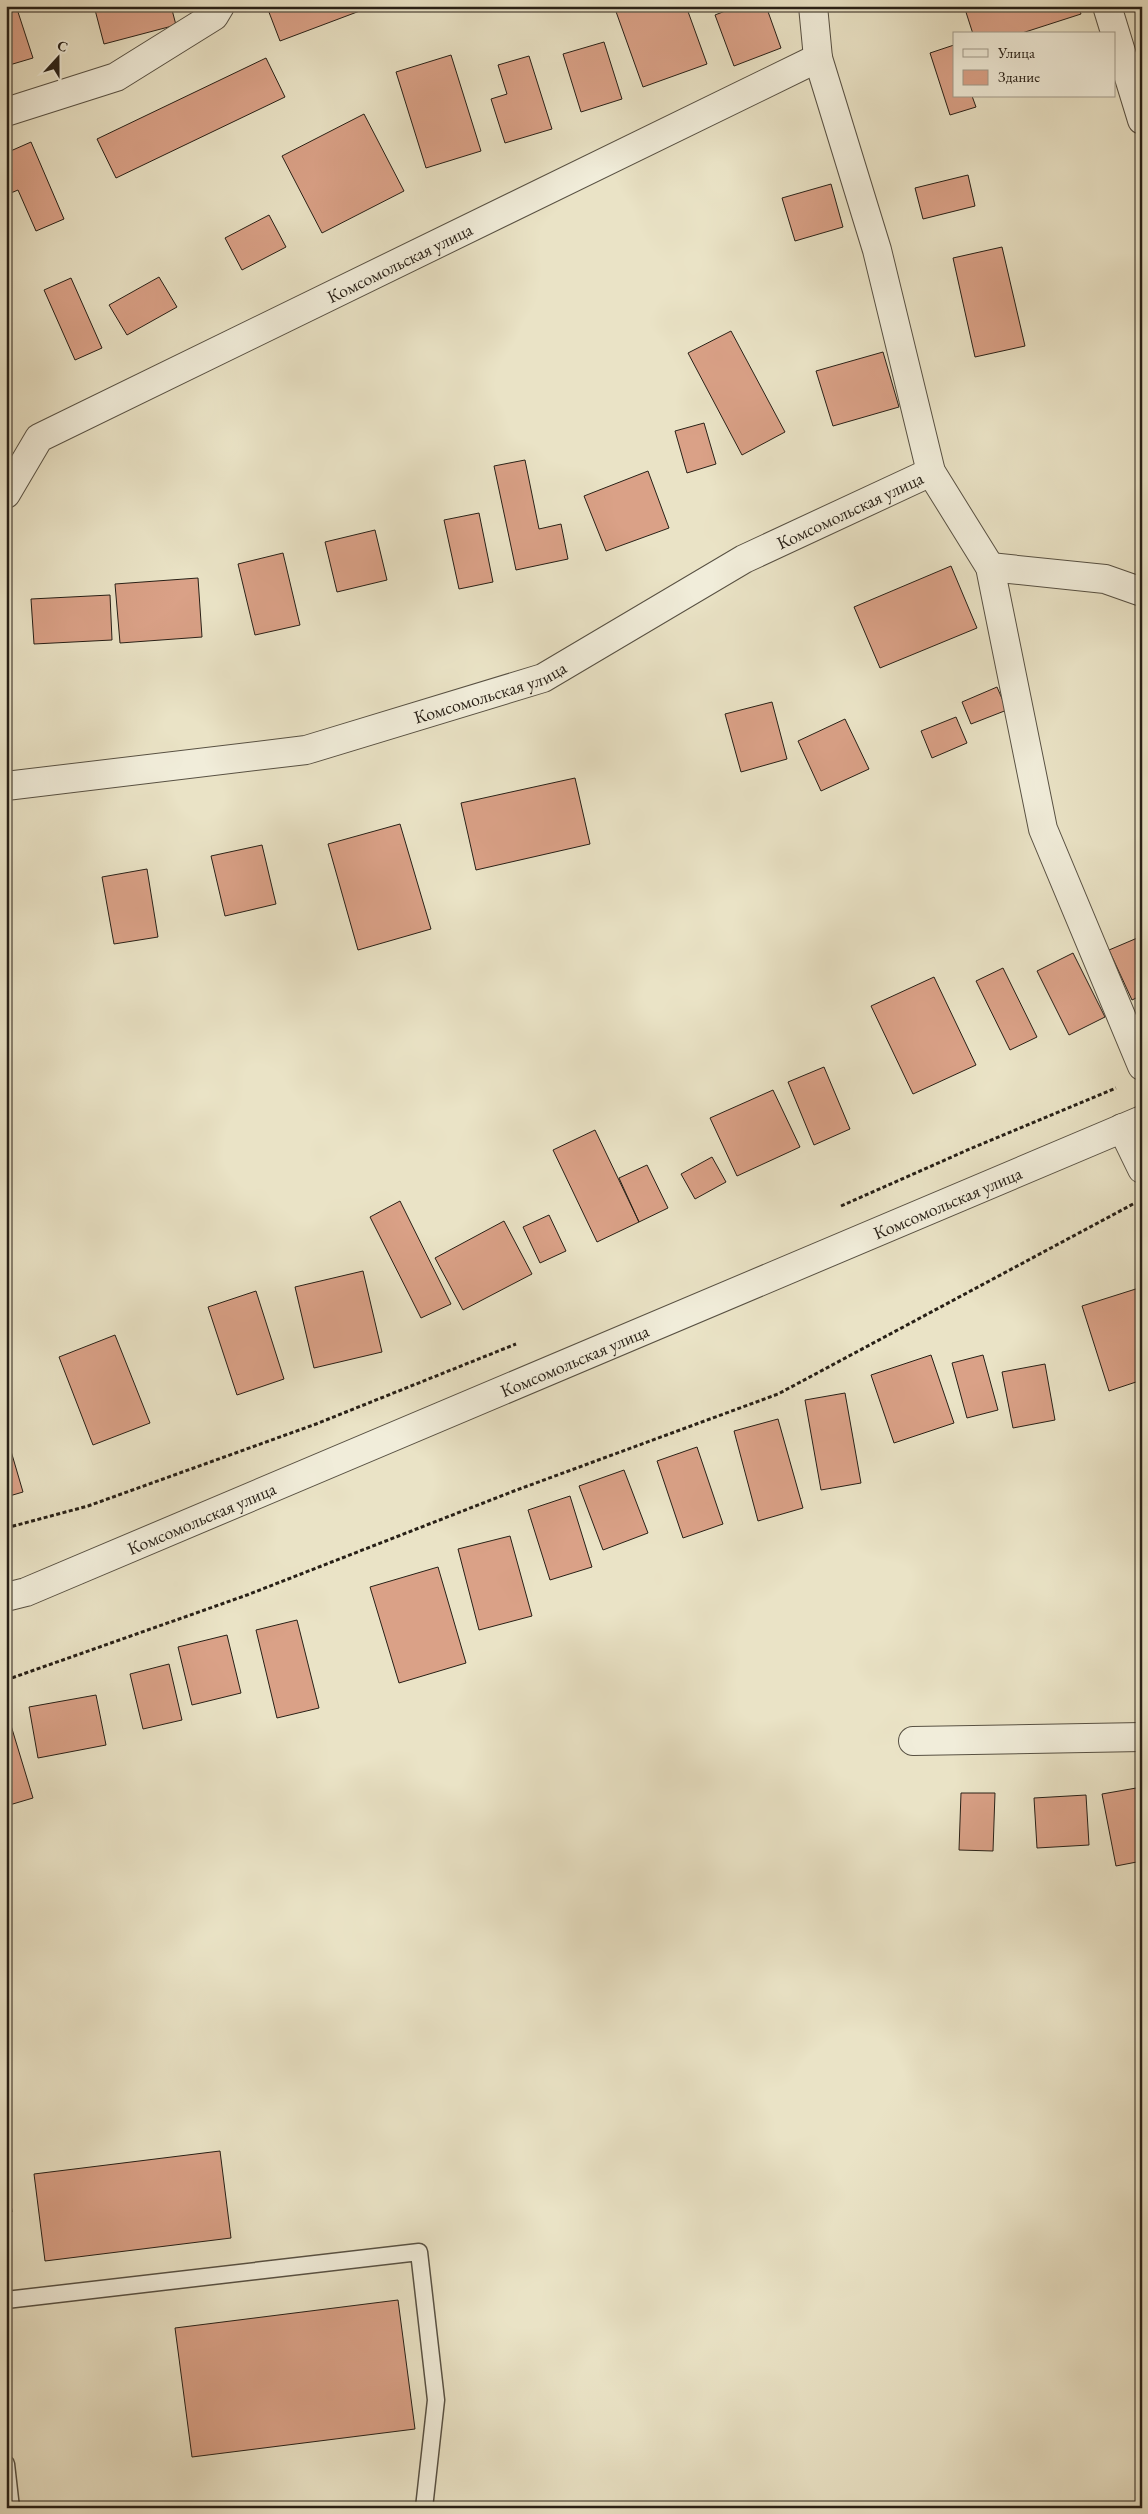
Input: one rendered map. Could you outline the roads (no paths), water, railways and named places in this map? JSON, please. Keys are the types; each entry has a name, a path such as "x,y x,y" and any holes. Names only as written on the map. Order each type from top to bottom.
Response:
{"street":[{"path":"6,112 116,77 214,16 220,6"},
{"name":"Комсомольская улица","path":"813,6 818,58 877,250 931,472 990,567 1043,829 1133,1075"},
{"path":"1107,6 1115,32"},
{"path":"1116,35 1142,120"},
{"name":"Комсомольская улица","path":"6,494 38,438 818,58"},
{"name":"Комсомольская улица","path":"6,786 306,750 543,678 744,559 931,472"},
{"path":"990,567 1105,579 1142,592"},
{"path":"1132,1124 1142,1169"},
{"name":"Комсомольская улица","path":"6,1597 36,1588 1132,1124"},
{"path":"912,1741 1142,1737"}],"lane":[{"path":"6,2300 419,2252 436,2400 424,2508"},
{"path":"6,2464 11,2508"}]}
